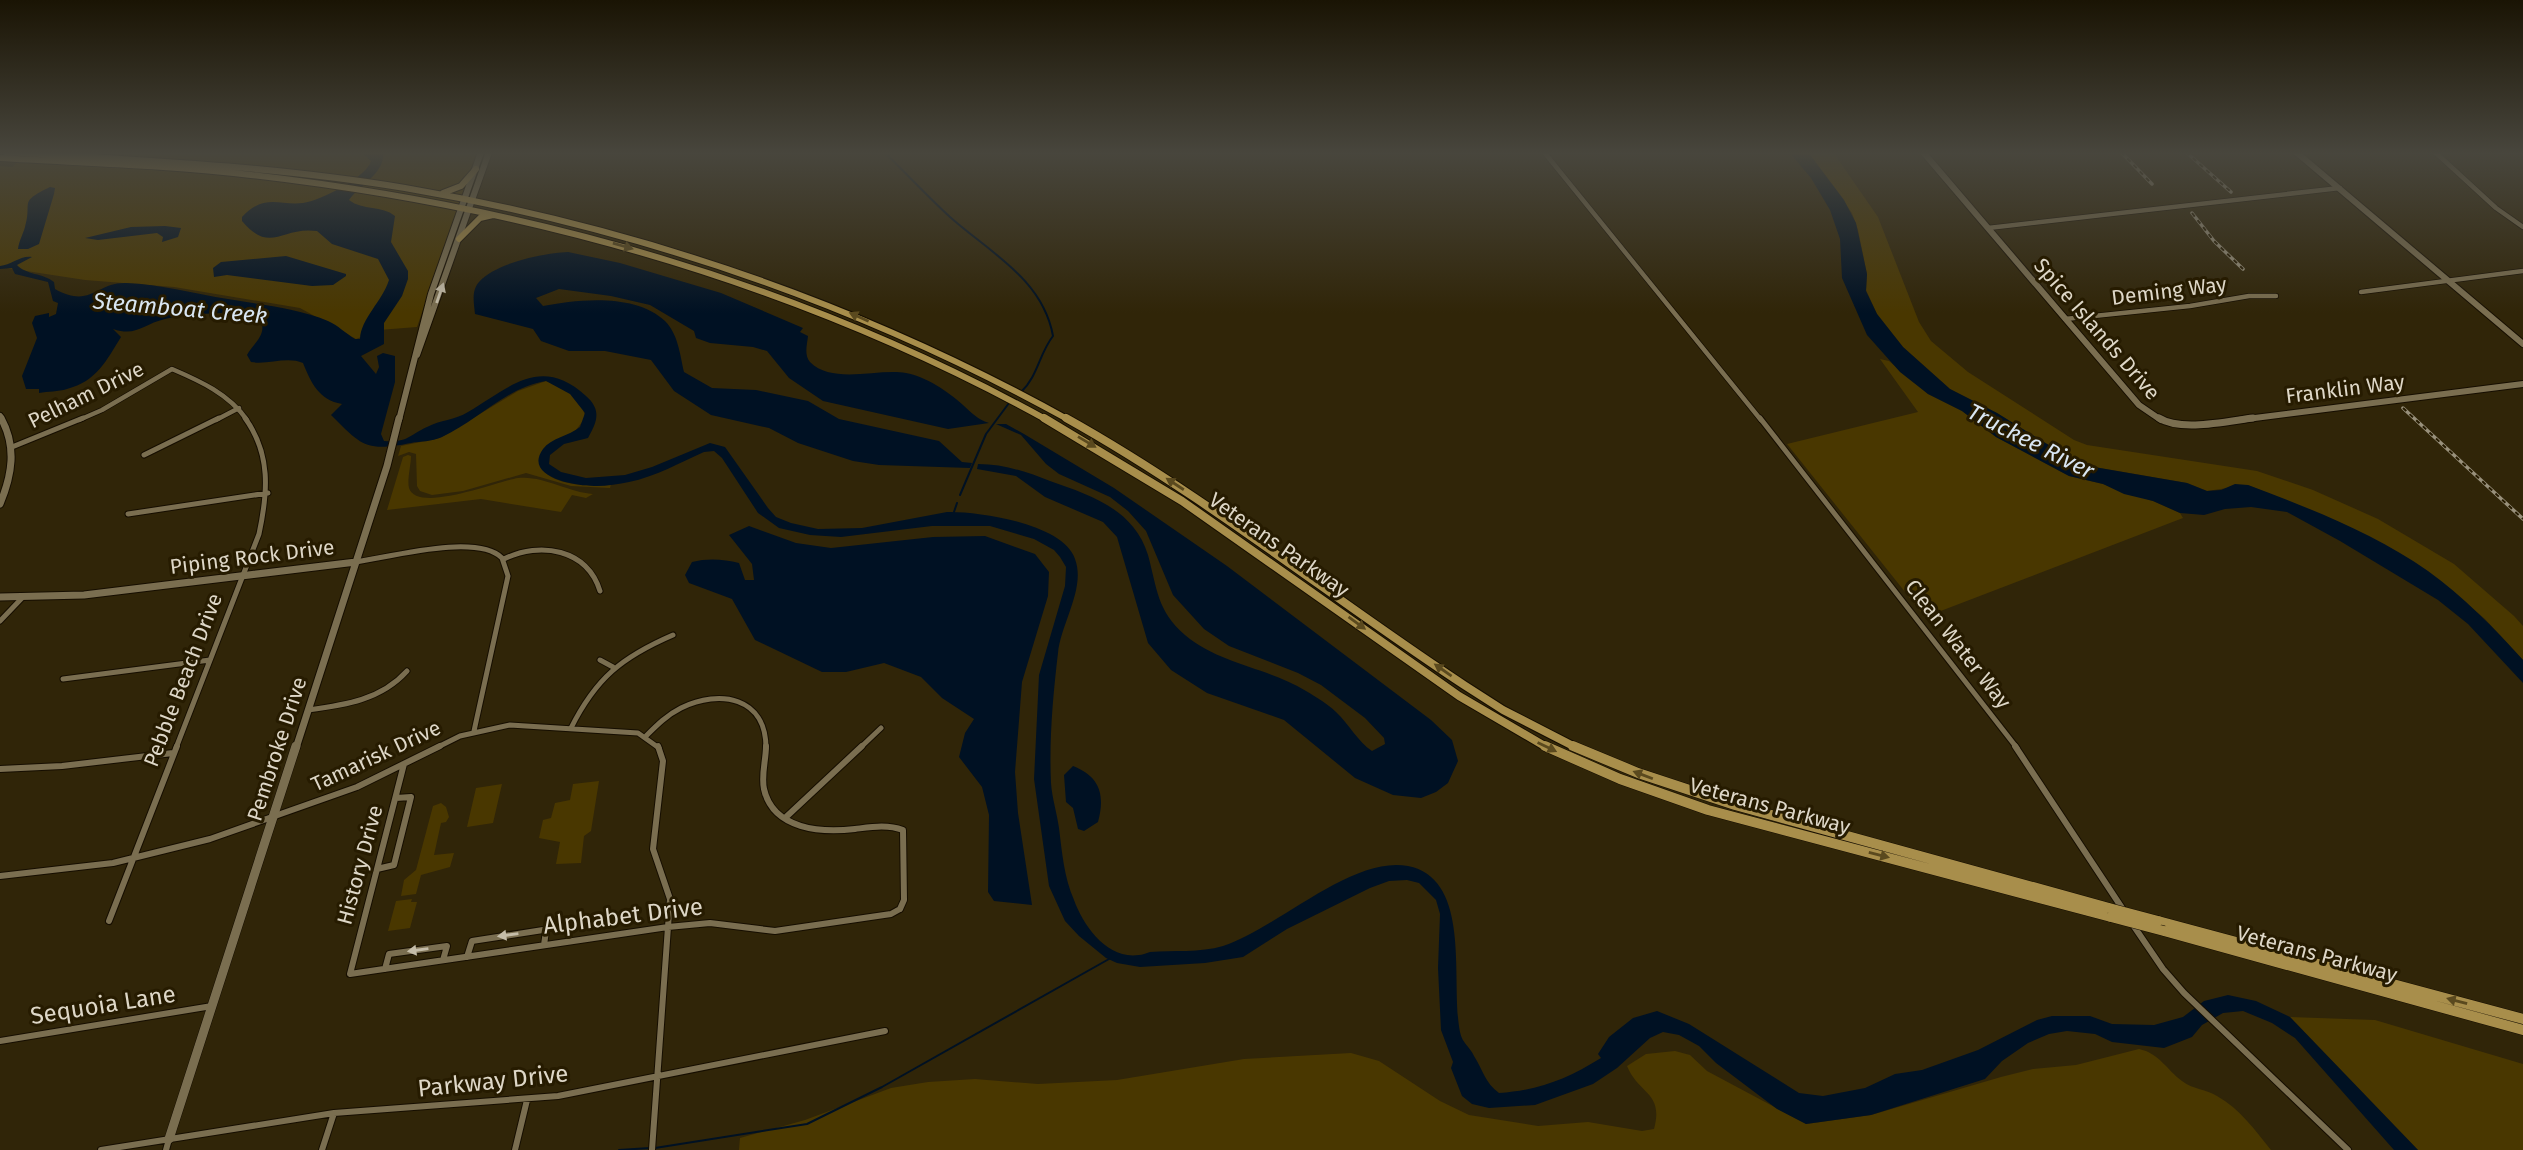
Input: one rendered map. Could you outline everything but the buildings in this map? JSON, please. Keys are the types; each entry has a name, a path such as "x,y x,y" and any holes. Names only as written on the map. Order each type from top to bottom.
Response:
{"main road":[{"name":"Veterans Parkway","path":"452,206 599,239 759,288 910,349 1003,394 1219,524 1484,712 1531,740 1646,790 1708,810 2110,912 2158,921 2523,1019"},
{"name":"Veterans Parkway","path":"498,206 608,231 765,281 916,342 1036,401 1228,518 1492,704 1588,754 1710,797 2110,912 2164,932 2523,1030"},
{"path":"459,239 480,218 498,214"}],"street":[{"name":"Clean Water Way","path":"1588,206 1713,358 2027,761 2154,956 2194,1004 2348,1150"},
{"name":"Spice Islands Drive","path":"1969,206 2144,410 2171,424"},
{"path":"1988,228 2185,206"},
{"path":"2360,206 2523,344"},
{"path":"2493,206 2523,227"},
{"name":"Pembroke Drive","path":"416,356 424,344 459,239 465,208"},
{"name":"Pembroke Drive","path":"166,1150 390,456 431,294 465,208"},
{"path":"2361,292 2523,271"},
{"name":"Deming Way","path":"2065,319 2190,306 2249,296 2276,296"},
{"name":"Pebble Beach Drive","path":"109,921 261,526 268,493 264,451 254,428 239,408 205,383 172,369"},
{"name":"Pelham Drive","path":"12,447 102,410 172,369"},
{"name":"Franklin Way","path":"2171,424 2196,425 2523,384"},
{"path":"144,455 239,408"},
{"path":"0,416 7,427 12,447 10,478 0,504"},
{"path":"128,514 268,493"},
{"name":"Piping Rock Drive","path":"0,597 84,596 470,548 487,549 504,559"},
{"path":"474,731 508,576 504,559 532,549 571,556 591,570 600,591"},
{"path":"0,621 22,598"},
{"path":"572,728 592,688 613,667 643,648 673,635"},
{"path":"63,679 210,660"},
{"path":"600,660 613,667"},
{"path":"308,710 364,699 396,684 407,671"},
{"path":"652,1150 668,927 668,889 653,849 663,761 658,746 646,736 672,713 702,700 722,698 748,706 760,717 765,730 762,775 766,794 785,818 881,728"},
{"name":"Tamarisk Drive","path":"1,878 131,859 210,839 273,819 357,787 474,731 509,725 629,731 646,736"},
{"path":"0,769 62,766 173,753"},
{"name":"History Drive","path":"350,974 404,764"},
{"path":"377,869 394,865 411,797 396,798"},
{"name":"Alphabet Drive","path":"350,974 668,927 710,923 775,931 903,910 904,833 900,827 891,825 829,833 801,827 785,818"},
{"path":"467,957 472,941 543,930 546,931 544,945"},
{"path":"385,969 389,954 447,946 443,960"},
{"name":"Sequoia Lane","path":"0,1041 212,1006"},
{"name":"Parkway Drive","path":"101,1150 334,1113 527,1100 885,1031"},
{"path":"514,1150 527,1100"},
{"path":"322,1150 334,1113"}],"shaded area":[{"path":"0,206 459,206 417,327 379,330 356,339 300,308 174,287 85,280 0,267"},
{"path":"1847,206 1870,206 1878,217 1919,322 1931,341 1968,372 2074,440 2087,445 2257,471 2313,490 2378,519 2454,564 2514,616 2523,626 2523,660 2485,619 2444,584 2402,556 2343,524 2248,485 2207,491 2187,483 2094,467 2060,452 1997,413 1950,389 1903,347 1877,314 1866,290 1867,274 1852,213"},
{"path":"1880,359 1889,361 1928,394 1962,411 1996,437 2069,476 2153,501 2180,513 2183,518 1925,617 1787,444 1918,412"},
{"path":"546,381 572,394 581,405 585,418 576,430 542,451 540,462 544,471 563,482 611,484 610,488 571,486 526,473 463,491 432,495 420,491 417,486 416,454 409,452 398,456 401,446 440,438 518,391"},
{"path":"411,456 409,488 415,495 427,498 459,494 518,478 546,481 593,494 586,498 572,495 561,512 481,499 387,510 403,457"},
{"path":"599,781 591,831 584,836 581,863 556,864 560,842 539,838 543,820 551,818 555,803 570,800 573,784"},
{"path":"502,784 493,823 467,827 476,788"},
{"path":"441,803 446,807 449,817 446,822 441,823 434,855 454,853 450,867 421,875 416,894 401,896 404,880 416,870 433,806"},
{"path":"412,899 411,902 417,902 410,928 388,931 396,901"},
{"path":"2290,1017 2375,1020 2523,1064 2523,1150 2418,1150"},
{"path":"2139,1049 2157,1058 2186,1084 2213,1094 2233,1107 2271,1150 739,1150 740,1138 805,1120 891,1088 975,1079 1038,1084 1117,1080 1244,1059 1351,1053 1379,1061 1440,1101 1469,1115 1538,1126 1588,1122 1642,1131 1654,1129 1656,1108 1649,1094 1632,1076 1627,1066 1646,1054 1675,1051 1690,1055 1707,1071 1806,1124 1871,1115 2033,1069 2076,1065"}],"water":[{"path":"28,206 50,206 39,244 28,249 18,249 19,243"},
{"name":"Steamboat Creek","path":"257,206 359,206 384,210 395,216 391,242 408,271 408,279 402,296 384,323 384,344 361,356 376,374 379,367 377,356 383,353 395,356 395,382 381,434 384,441 403,440 432,425 463,415 526,379 540,376 554,378 570,384 586,396 596,411 596,421 588,438 564,444 550,455 549,464 561,472 586,478 625,475 710,443 725,447 768,508 776,517 791,523 818,529 862,528 947,512 961,512 998,517 1038,528 1068,547 1078,570 1075,594 1058,653 1051,734 1052,789 1062,855 1074,900 1090,930 1117,952 1139,955 1223,946 1363,871 1386,866 1408,866 1428,875 1442,891 1450,911 1455,936 1461,1036 1487,1081 1499,1093 1540,1086 1576,1072 1601,1058 1598,1054 1609,1037 1633,1018 1657,1011 1689,1024 1799,1093 1823,1096 1865,1088 1895,1074 1922,1070 1978,1050 2037,1020 2052,1016 2090,1016 2112,1024 2154,1025 2183,1017 2204,1001 2228,995 2256,1001 2290,1017 2418,1150 2394,1150 2295,1038 2272,1023 2243,1011 2223,1013 2202,1025 2192,1037 2164,1048 2112,1042 2095,1034 2067,1031 2049,1034 2028,1043 2002,1061 1985,1079 1871,1115 1806,1124 1777,1109 1716,1063 1699,1046 1679,1035 1663,1032 1650,1038 1617,1068 1593,1084 1535,1105 1489,1108 1472,1104 1462,1096 1441,1030 1438,968 1440,914 1436,900 1419,883 1407,880 1389,881 1370,888 1287,929 1243,957 1205,963 1140,967 1117,963 1106,958 1065,921 1049,886 1034,779 1039,675 1065,586 1066,567 1054,550 1034,539 990,526 932,526 841,537 810,535 779,528 758,513 722,458 714,451 704,452 639,480 613,485 578,485 555,479 540,467 539,459 543,449 580,427 585,413 570,394 546,381 518,390 438,439 384,447 366,444 350,434 331,415 342,404 322,395 313,384 303,363 291,360 251,362 247,355 261,334 262,325 260,319 242,314 185,315 157,321 134,331 113,329 121,337 100,369 86,381 60,391 39,393 39,389 26,389 22,376 37,338 32,323 35,316 49,313 49,317 56,314 58,303 53,301 48,282 15,274 12,268 0,269 0,266 28,257 32,257 17,265 25,271 50,279 54,282 55,289 67,294 85,296 116,284 152,285 304,313 328,321 355,339 360,339 364,324 389,280 378,259 332,244 317,231 294,232 269,238 261,236 242,221 242,217"},
{"name":"Truckee River","path":"1827,206 1847,206 1856,223 1867,274 1866,291 1877,314 1903,347 1950,389 1997,413 2060,452 2094,467 2187,483 2207,491 2221,490 2235,484 2248,485 2363,533 2428,571 2478,613 2523,660 2523,683 2468,624 2438,600 2287,512 2251,507 2225,509 2204,515 2180,513 2103,484 2069,476 1996,437 1962,411 1928,394 1900,372 1867,335 1842,278 1840,239"},
{"path":"131,227 181,228 178,237 162,242 163,237 157,233 98,240 85,238"},
{"path":"568,252 620,263 721,293 803,328 800,332 808,336 808,359 820,369 843,374 895,372 913,375 944,390 975,416 989,423 948,429 823,401 789,378 767,351 710,343 696,338 694,331 650,305 611,296 559,289 536,298 543,306 573,301 606,300 639,306 653,312 669,326 678,345 684,372 712,388 756,390 808,401 839,419 939,441 962,462 972,463 970,468 879,465 853,461 798,443 769,428 711,415 674,391 651,360 605,351 569,351 541,341 533,329 475,314 475,289 486,275 520,260"},
{"path":"286,256 346,276 333,285 312,286 227,275 214,277 213,268 221,262"},
{"path":"996,424 1006,424 1114,488 1227,566 1431,720 1452,740 1458,761 1448,783 1421,798 1393,795 1355,778 1284,720 1207,693 1171,670 1148,643 1117,537 1103,522 1045,497 1016,476 977,469 978,464 997,465 1024,472 1095,498 1109,506 1132,526 1141,539 1163,608 1185,635 1214,653 1276,676 1326,703 1372,751 1385,744 1384,738 1365,718 1321,685 1229,646 1204,629 1173,595 1146,531 1128,511 1110,497 1059,474 1046,464 1021,435"},
{"path":"749,526 796,543 831,548 933,537 985,536 1035,554 1049,572 1048,596 1022,682 1015,772 1018,813 1032,905 994,901 988,892 989,815 982,787 959,757 965,733 974,719 942,698 921,677 884,663 846,672 822,672 755,640 732,599 689,583 685,575 692,562 710,560 739,563 745,580 754,580 752,564 729,535"},
{"path":"1073,766 1090,776 1099,788 1101,796 1098,822 1084,831 1078,829 1073,808 1066,802 1064,775"}],"waterway":[{"path":"938,206 1012,268 1038,298 1047,316 1053,336 1031,379 1021,392"},
{"path":"960,495 986,434 1009,403"},
{"path":"954,512 957,503"},
{"path":"655,1148 807,1124 882,1087 1109,959"},
{"path":"619,1150 650,1148"}],"railway":[{"path":"2192,213 2214,241 2243,269"},
{"path":"2403,408 2523,519"}]}
